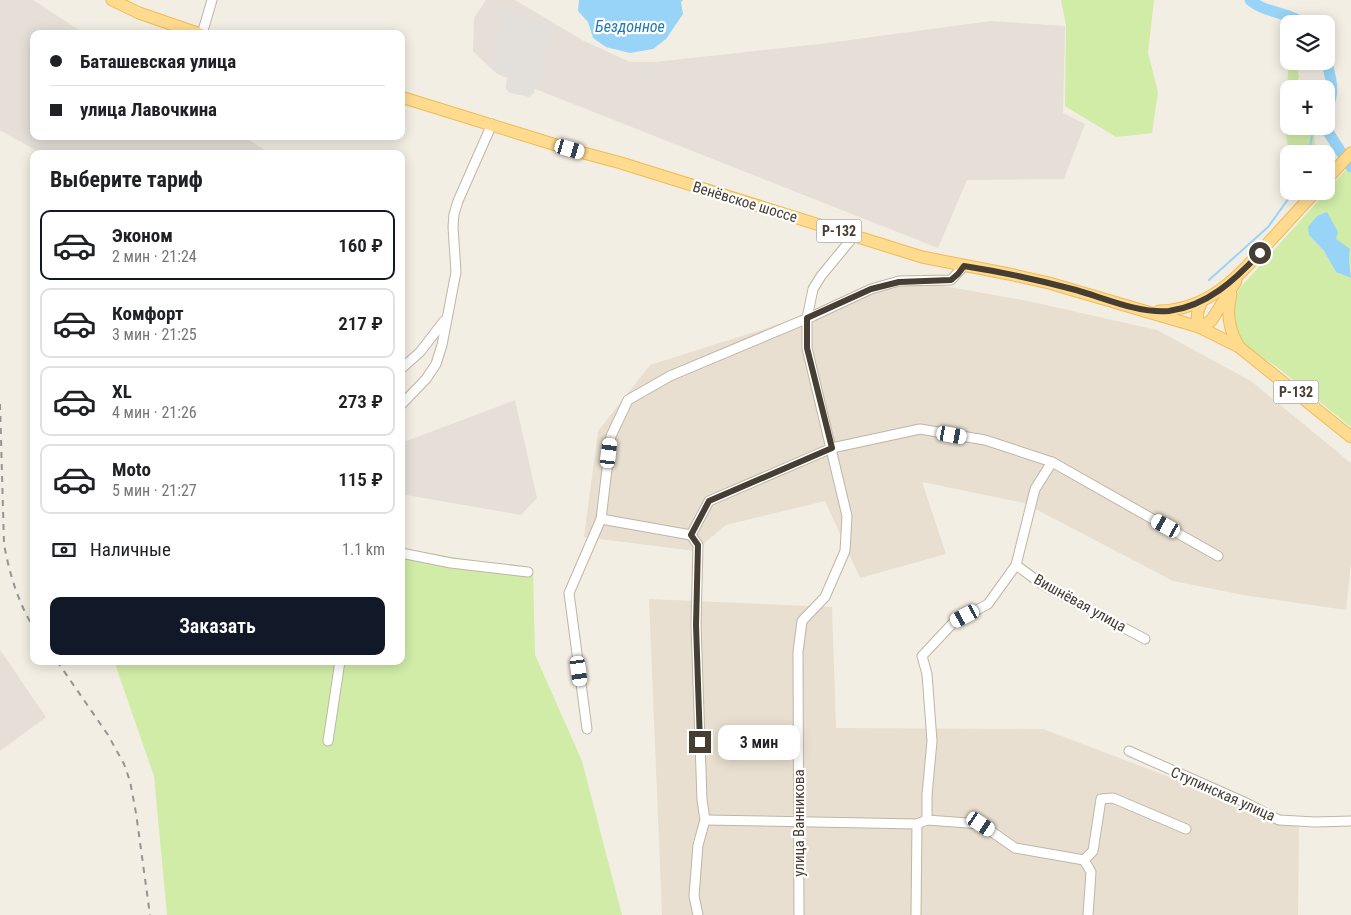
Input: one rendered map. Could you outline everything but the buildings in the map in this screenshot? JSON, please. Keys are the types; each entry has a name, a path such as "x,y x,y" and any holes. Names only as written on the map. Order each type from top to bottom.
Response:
{"main road":[{"path":"112,0 139,13 189,30"},
{"name":"Венёвское шоссе","path":"405,98 922,257 1049,283 1199,327 1239,347 1351,437"},
{"path":"1335,170 1351,153"},
{"path":"1141,310 1169,311 1202,301 1238,277 1308,200"},
{"path":"1202,301 1198,308 1197,319 1199,327 1211,321 1232,290 1238,277"},
{"path":"1232,290 1228,308 1229,323 1239,347"}],"street":[{"path":"202,30 212,0"},
{"path":"405,402 426,379 436,364 442,345 456,266 454,214 492,124"},
{"name":"улица Ванникова","path":"799,915 798,652 802,621 825,597 845,551 848,516 807,348 807,318 813,289 821,276 854,236"},
{"path":"588,729 568,593 601,519 611,436 628,400 670,376 871,289 899,282 951,280 964,266"},
{"path":"405,365 420,352 446,317"},
{"path":"691,535 709,501 832,448 920,429 985,440 1052,462 1218,556"},
{"path":"927,820 927,795 932,741 926,674 922,656 953,623 988,604 1016,565 1035,489 1052,462"},
{"path":"601,519 691,535 698,545 696,625 702,800 705,820 698,845 694,896 698,915"},
{"path":"405,554 451,563 528,572"},
{"name":"Вишнёвая улица","path":"1016,565 1043,584 1145,639"},
{"path":"328,741 339,665"},
{"name":"Ступинская улица","path":"1129,752 1242,801 1279,820 1314,822 1351,821"},
{"path":"1084,860 1093,851 1101,799 1113,798 1186,829"},
{"path":"705,820 917,824 927,820 981,824 1016,848 1084,860"},
{"path":"916,915 917,824"},
{"path":"1084,860 1090,872 1088,915"}],"shaded area":[{"path":"0,0 33,0 79,30 30,30 30,140 249,140 265,150 35,150 0,130"},
{"path":"486,0 515,0 582,40 630,62 655,62 820,44 991,21 1065,26 1063,113 1085,124 1064,179 967,180 938,248 497,74 473,51 474,18"},
{"path":"502,9 549,27 541,86 492,69"},
{"path":"508,76 535,86 534,93 529,97 510,93 506,89"},
{"path":"927,283 1028,301 1157,330 1251,381 1351,463 1351,564 1346,610 1243,595 1173,581 1024,503 922,482 946,554 860,578 825,501 726,525 695,551 584,537 598,431 650,365 770,327 885,284"},
{"path":"515,400 537,498 521,515 405,495 405,441"},
{"path":"649,599 832,607 836,728 1043,729 1299,826 1298,915 662,915"},
{"path":"0,650 46,717 0,751"}],"green space":[{"path":"1061,0 1154,0 1148,53 1158,92 1152,133 1116,137 1065,106 1066,25"},
{"path":"1288,70 1298,70 1298,80 1288,80"},
{"path":"1286,135 1314,135 1315,145 1288,145"},
{"path":"1351,164 1351,272 1350,249 1309,235 1324,251 1336,272 1351,278 1351,427 1277,367 1245,347 1235,330 1233,305 1239,289 1319,200 1335,200 1335,182"},
{"path":"405,549 533,571 535,655 582,761 622,915 167,915 154,776 115,665 405,665"}],"water":[{"name":"Бездонное","path":"579,0 683,0 681,2 683,14 666,39 653,49 630,53 606,47 593,38 588,22 578,11"},
{"path":"1327,212 1338,232 1336,239 1350,249 1351,278 1336,272 1324,251 1309,235 1308,227 1317,216"}],"waterway":[{"path":"1250,0 1256,5 1285,15"},
{"path":"1328,70 1331,80"},
{"path":"1310,145 1312,135"},
{"path":"1330,135 1351,167"},
{"path":"1209,280 1268,227 1288,200"}],"railway":[{"path":"0,404 4,544 15,587 30,621"},
{"path":"60,665 108,735 124,764 130,781 136,813 150,915"}],"route":[{"path":"700,742 696,625 698,545 691,535 709,501 832,448 807,348 807,318 871,289 899,282 951,280 964,266 1049,283 1141,310 1169,311 1202,301 1218,292 1238,277 1260,253"}]}
